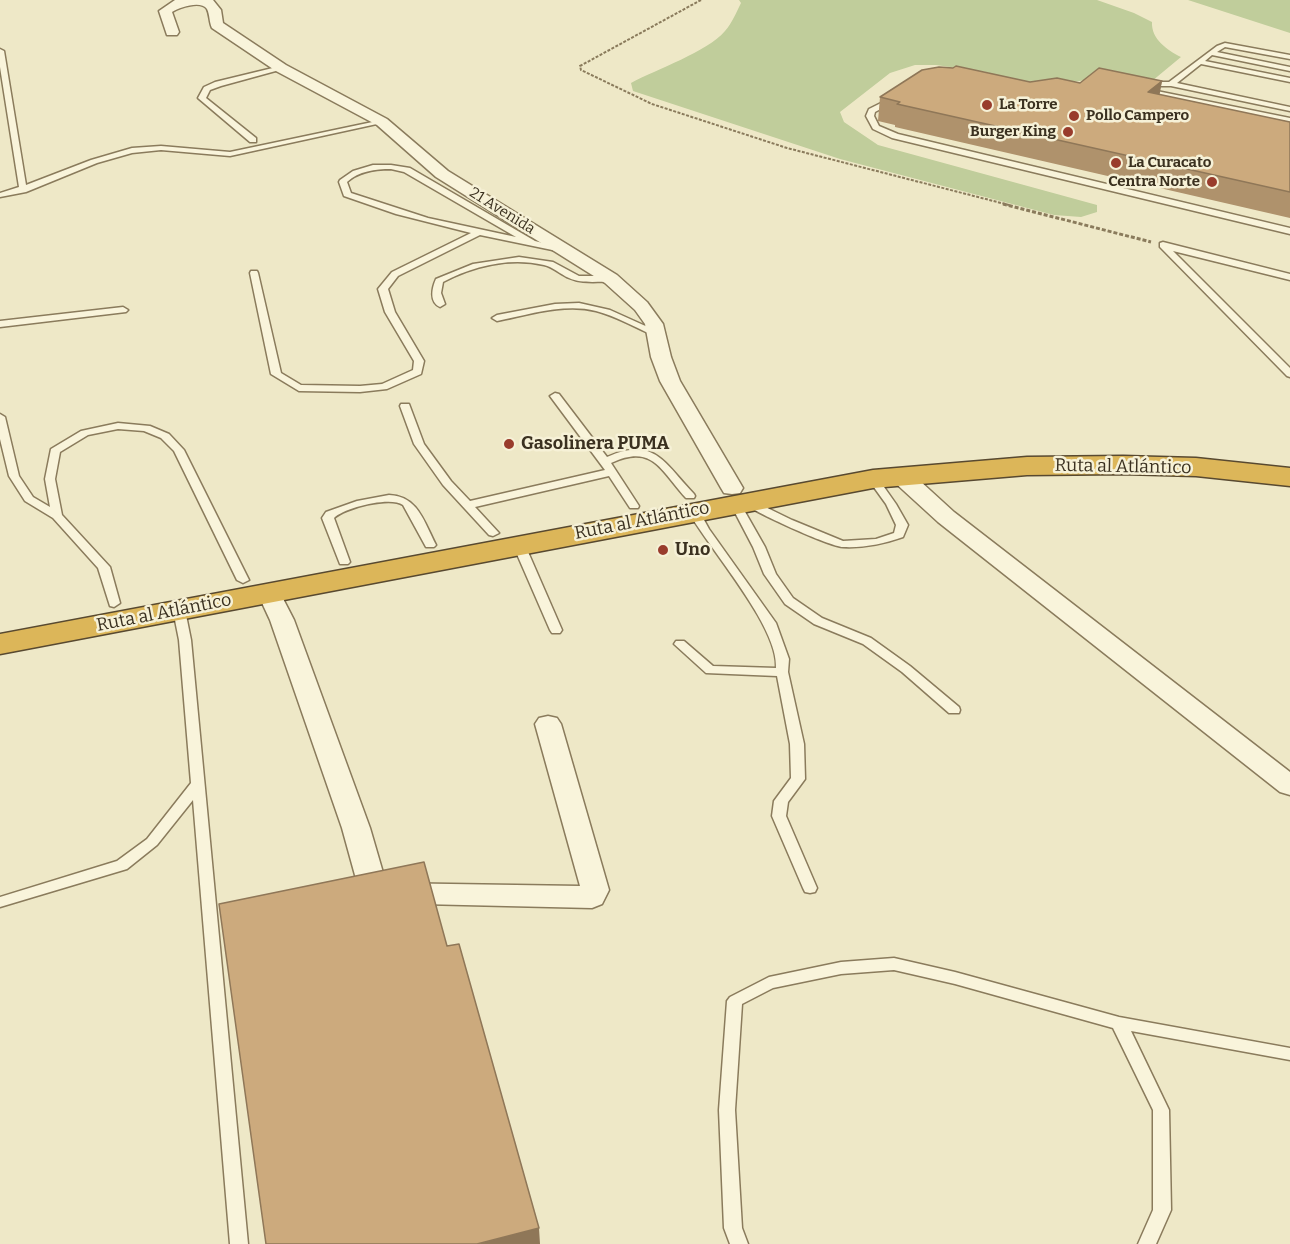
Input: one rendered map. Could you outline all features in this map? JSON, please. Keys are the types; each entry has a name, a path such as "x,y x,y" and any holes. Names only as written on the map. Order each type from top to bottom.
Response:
{"highway":[{"name":"Ruta al Atlántico","path":"738,498 894,463 1124,451 1290,460"},
{"name":"Ruta al Atlántico","path":"0,624 114,603 256,586 692,504 886,477 1027,466 1123,465 1196,467 1290,477"},
{"path":"1196,467 1290,472"},
{"name":"Ruta al Atlántico","path":"0,644 179,610 344,561 430,545 506,539 634,506 692,504"}],"street":[{"path":"172,32 165,12 175,4 197,0"},
{"name":"21 Avenida","path":"203,0 211,3 215,8 217,26 281,68 382,122 442,174 611,279 641,306 654,324 661,357 670,381 738,498"},
{"path":"886,477 946,517 1290,786"},
{"path":"256,586 282,620 356,828 372,886 378,893 592,897 595,890 548,724"}],"lane":[{"path":"1171,84 1219,47 1234,45 1290,57"},
{"path":"1,51 23,190"},
{"path":"1212,53 1290,69"},
{"path":"1200,62 1290,80"},
{"path":"253,140 202,98 207,89 218,84 281,68"},
{"path":"1290,109 1171,84 1137,86 1290,120"},
{"path":"902,94 873,111 870,116 876,127 895,136 1290,231"},
{"path":"0,195 23,190 120,155 150,148 210,155 230,154 382,122"},
{"path":"532,243 407,170 397,167 377,168 350,174 343,182 346,194 376,206 478,233 566,250"},
{"path":"254,273 276,374 299,388 384,387 418,372 419,361 390,312 383,290 395,274 478,233"},
{"path":"1163,245 1290,277"},
{"path":"1163,245 1290,374"},
{"path":"440,303 435,293 439,281 453,273 505,261 532,260 547,263 572,277 611,279"},
{"path":"497,318 570,306 590,307 608,312 656,333"},
{"path":"0,324 123,310"},
{"path":"555,396 634,506"},
{"path":"405,406 419,444 447,483 506,539 556,630"},
{"path":"0,417 14,476 28,499 57,516 104,567 114,603"},
{"path":"57,516 50,479 55,452 85,433 118,426 146,428 165,436 179,450 256,586"},
{"path":"468,505 608,467 625,454 650,454 692,504 704,529 770,623 783,659 783,672 797,744 798,779 781,801 778,816 810,888"},
{"path":"738,498 842,544 877,542 899,535 902,525 891,504 886,477"},
{"path":"344,561 328,518 330,514 337,510 389,498 403,500 409,505 430,545"},
{"path":"738,498 770,574 789,601 818,621 867,641 906,669 954,710"},
{"path":"179,610 185,639 239,1244"},
{"path":"680,644 710,670 783,672"},
{"path":"0,902 122,865 152,842 198,784"},
{"path":"739,1244 733,1228 728,1110 735,1001 770,983 841,968 894,964 955,978 1119,1023 1290,1054"},
{"path":"1119,1023 1161,1110 1162,1210 1147,1244"}],"path":[{"path":"701,0 580,66 581,70 652,104 787,148 1163,245"}],"green space":[{"path":"739,0 1097,0 1152,22 1157,39 1181,57 1146,86 1086,80 1038,87 986,72 936,65 915,65 890,73 840,112 844,122 878,145 1097,205 1097,212 1081,217 1054,215 840,159 633,91 631,83 694,53 717,39 732,21 741,3"},
{"path":"1188,0 1290,0 1290,33"}],"building":[{"name":"Centra Norte","path":"956,66 1030,82 1057,78 1080,83 1099,68 1162,81 1148,92 1290,122 1290,192 897,104 900,102 880,97 922,70"},
{"path":"424,862 447,946 459,944 539,1228 477,1244 266,1244 219,904"}],"place":[{"name":"La Torre","path":"987,105"},
{"name":"Pollo Campero","path":"1074,116"},
{"name":"Burger King","path":"1068,132"},
{"name":"La Curacato","path":"1116,163"},
{"name":"Centra Norte","path":"1212,182"},
{"name":"Gasolinera PUMA","path":"509,444"},
{"name":"Uno","path":"663,550"}]}
